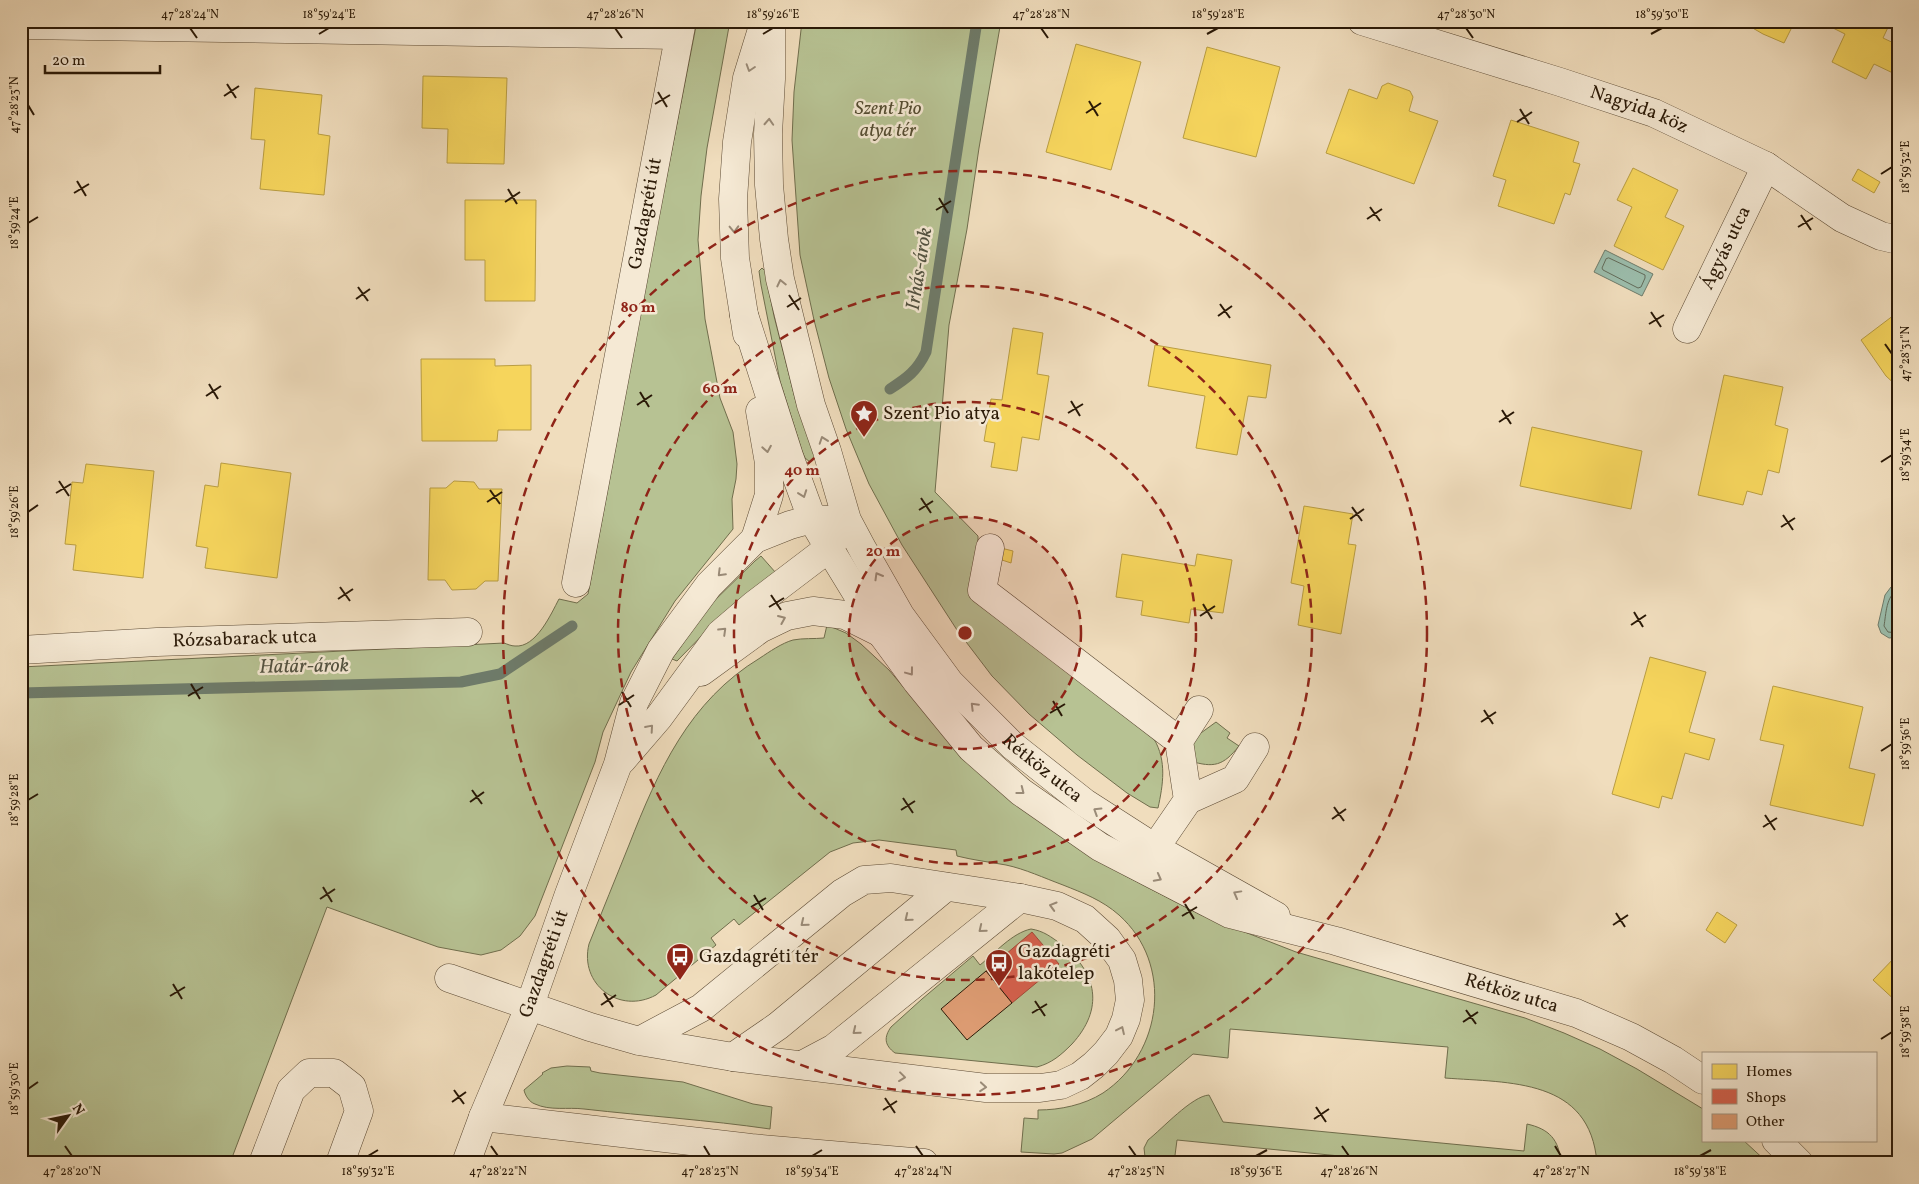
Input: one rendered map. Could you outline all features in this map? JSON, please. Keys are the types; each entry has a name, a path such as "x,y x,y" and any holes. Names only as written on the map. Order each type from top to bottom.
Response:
{"street":[{"name":"Gazdagréti út","path":"755,539 770,494 769,463 735,258 733,199 747,78 765,21"},
{"path":"771,21 771,79 768,134 769,185 780,280 811,405 848,520"},
{"name":"Nagyida köz","path":"1362,21 1654,113 1766,166 1842,218 1881,236 1898,240"},
{"path":"21,25 681,28"},
{"name":"Gazdagréti út","path":"576,583 681,28"},
{"name":"Ágyás utca","path":"1687,329 1766,166"},
{"name":"Gazdagréti út","path":"744,315 789,456 812,519 829,548"},
{"name":"Gazdagréti út","path":"466,1163 483,1117 530,1005 618,764 634,703 661,650 709,585 755,539 790,525 812,519 848,520"},
{"name":"Gazdagréti út","path":"618,764 659,717 720,634 754,604 829,548 848,520"},
{"name":"Rétköz utca","path":"848,520 900,615 950,683 1013,746 1085,803 1155,848 1310,935"},
{"name":"Rétköz utca","path":"829,548 881,633 917,682 971,748 1021,792 1100,847 1230,914 1310,935 1576,1013 1631,1037 1673,1060 1702,1079"},
{"path":"990,548 982,590 1179,741"},
{"name":"Rétköz utca","path":"683,684 760,629 787,616 813,611 845,615 881,633"},
{"name":"Rózsabarack utca","path":"21,650 186,640 468,632"},
{"path":"1188,800 1179,741 1199,710"},
{"path":"1155,848 1188,800 1235,779 1255,747"},
{"path":"449,978 590,1027 639,1041 733,1057 994,1088 1040,1088 1061,1085 1080,1076 1094,1065 1119,1036 1126,1019 1130,1000 1128,980 1122,960 1107,939 1085,919 1057,906 1020,898 891,878 864,880 842,892 701,1008 639,1041"},
{"path":"733,1057 778,1026 946,887"},
{"path":"802,1065 834,1048 1020,898"},
{"path":"263,1163 291,1090 309,1073 334,1073 352,1087 359,1111 340,1163"},
{"path":"483,1117 750,1148 924,1163"},
{"path":"1778,1142 1799,1163"}],"green space":[{"path":"697,21 730,21 707,148 698,240 705,319 720,398 733,432 737,464 732,499 733,529 675,601 631,672 603,732 595,762 535,916 520,936 501,950 481,955 438,947 327,907 230,1163 21,1163 21,667 504,643 514,646 523,645 530,642 542,629 559,599 577,603 588,594"},
{"name":"Szent Pio atya tér","path":"802,21 1001,21 967,229 949,325 935,492 978,536 978,549 1027,641 1154,739 1161,756 1163,773 1158,808 1150,807 1127,793 1077,755 1029,714 992,676 957,630 902,545 869,484 846,429 829,378 800,255 792,140 794,92"},
{"path":"762,268 765,271 774,316 796,402 815,457 810,462 805,458 802,451 780,381 761,285 759,271"},
{"path":"761,556 776,573 729,608 677,661 672,659 710,605"},
{"path":"827,625 846,633 861,644 889,670 938,728 1089,854 1124,875 1201,915 1296,952 1525,1018 1600,1049 1702,1108 1702,1142 1745,1142 1768,1163 1597,1163 1591,1135 1579,1115 1563,1100 1543,1090 1520,1085 1495,1081 1445,1078 1448,1047 1230,1029 1228,1058 1193,1054 1092,1139 1062,1153 1021,1152 1024,1118 1038,1119 1038,1110 1063,1108 1088,1101 1103,1093 1123,1076 1139,1055 1149,1032 1154,1007 1154,982 1148,958 1137,935 1119,915 1106,905 1078,891 1020,869 957,856 956,850 879,840 853,843 830,852 739,925 734,919 711,938 716,945 656,995 642,1000 629,1001 616,998 605,992 596,983 590,972 587,958 589,944 640,817 664,765 679,740 695,717 735,675 771,650 789,641 824,638"},
{"path":"1216,722 1230,733 1227,738 1239,746 1228,758 1218,764 1212,765 1190,761 1194,738"},
{"path":"1031,929 1051,937 1073,955 1083,967 1089,979 1092,992 1089,1018 1072,1044 1060,1055 1052,1061 1037,1067 895,1053 889,1047 886,1038 891,1027 973,956 980,965 1010,939"},
{"path":"567,1066 590,1067 591,1071 600,1073 683,1082 753,1104 772,1107 770,1129 584,1109 553,1108 535,1104 529,1100 524,1090 542,1073 551,1068"},
{"path":"1209,1095 1223,1122 1524,1151 1527,1124 1535,1126 1552,1136 1558,1147 1561,1163 1411,1163 1177,1140 1174,1163 1151,1163 1145,1157 1144,1148 1148,1140 1194,1101"}],"water":[{"path":"1605,250 1653,274 1642,296 1594,272"},
{"path":"1898,586 1898,637 1889,638 1881,633 1878,625 1885,595 1891,587"}],"building: Homes":[{"path":"1744,21 1795,21 1784,43 1763,34 1744,23"},
{"path":"1836,21 1891,21 1883,38 1898,45 1898,68 1895,74 1874,64 1866,79 1832,62 1845,34 1833,28"},
{"path":"1076,44 1141,62 1111,170 1046,152"},
{"path":"1207,47 1280,67 1256,157 1183,138"},
{"path":"423,76 507,78 504,164 447,163 448,129 422,128"},
{"path":"1388,83 1410,91 1413,97 1409,111 1438,121 1414,184 1326,153 1349,89 1377,99 1382,86"},
{"path":"255,88 322,95 318,134 330,136 324,195 260,189 265,140 251,139"},
{"path":"1511,120 1579,142 1573,162 1580,164 1570,195 1565,193 1554,224 1498,206 1506,180 1493,176"},
{"path":"1633,168 1678,190 1665,217 1684,226 1663,270 1614,246 1632,207 1617,200"},
{"path":"1858,169 1880,182 1874,193 1852,180"},
{"path":"465,200 536,200 535,301 485,301 485,260 465,260"},
{"path":"1898,312 1898,387 1886,376 1861,340"},
{"path":"1013,328 1043,333 1037,374 1049,376 1039,440 1022,437 1017,471 991,467 995,443 984,441 991,399 1002,400"},
{"path":"1155,345 1271,365 1266,398 1248,396 1237,455 1196,448 1205,396 1148,386"},
{"path":"421,359 495,359 495,366 531,365 531,430 498,430 497,441 422,441"},
{"path":"1724,375 1783,387 1775,425 1788,429 1779,473 1768,470 1762,495 1747,491 1743,505 1698,495"},
{"path":"1532,427 1642,451 1631,509 1520,486"},
{"path":"221,463 291,473 277,578 205,568 208,548 196,546 205,485 218,487"},
{"path":"86,464 154,471 143,578 73,570 76,545 65,544 72,482 83,483"},
{"path":"454,481 474,482 479,489 502,489 498,581 485,581 476,589 452,590 445,580 428,580 430,488 446,488"},
{"path":"1304,506 1353,514 1348,544 1356,545 1341,634 1298,625 1304,586 1291,583"},
{"path":"1001,548 1013,551 1011,563 999,559"},
{"path":"1122,554 1195,566 1197,554 1232,560 1223,613 1191,609 1189,623 1141,615 1143,601 1116,597"},
{"path":"1650,657 1706,672 1689,732 1715,739 1709,760 1685,753 1672,799 1662,796 1659,808 1612,794"},
{"path":"1773,686 1863,707 1849,768 1875,774 1863,826 1770,805 1784,745 1760,740"},
{"path":"1717,912 1737,925 1725,943 1706,930"},
{"path":"1898,954 1898,1003 1873,980"}],"building: Shops":[{"path":"1032,932 1059,964 1012,1003 986,971"}],"building: Other":[{"path":"986,971 1012,1003 967,1040 941,1009"}],"waterway":[{"name":"Irhás-árok","path":"890,389 911,374 926,352 977,21"},
{"name":"Határ-árok","path":"21,693 461,682 500,674 572,626"}],"place":[{"name":"Szent Pio atya","path":"864,438"},
{"name":"Gazdagréti tér","path":"680,981"},
{"name":"Gazdagréti lakótelep","path":"999,987"}]}
